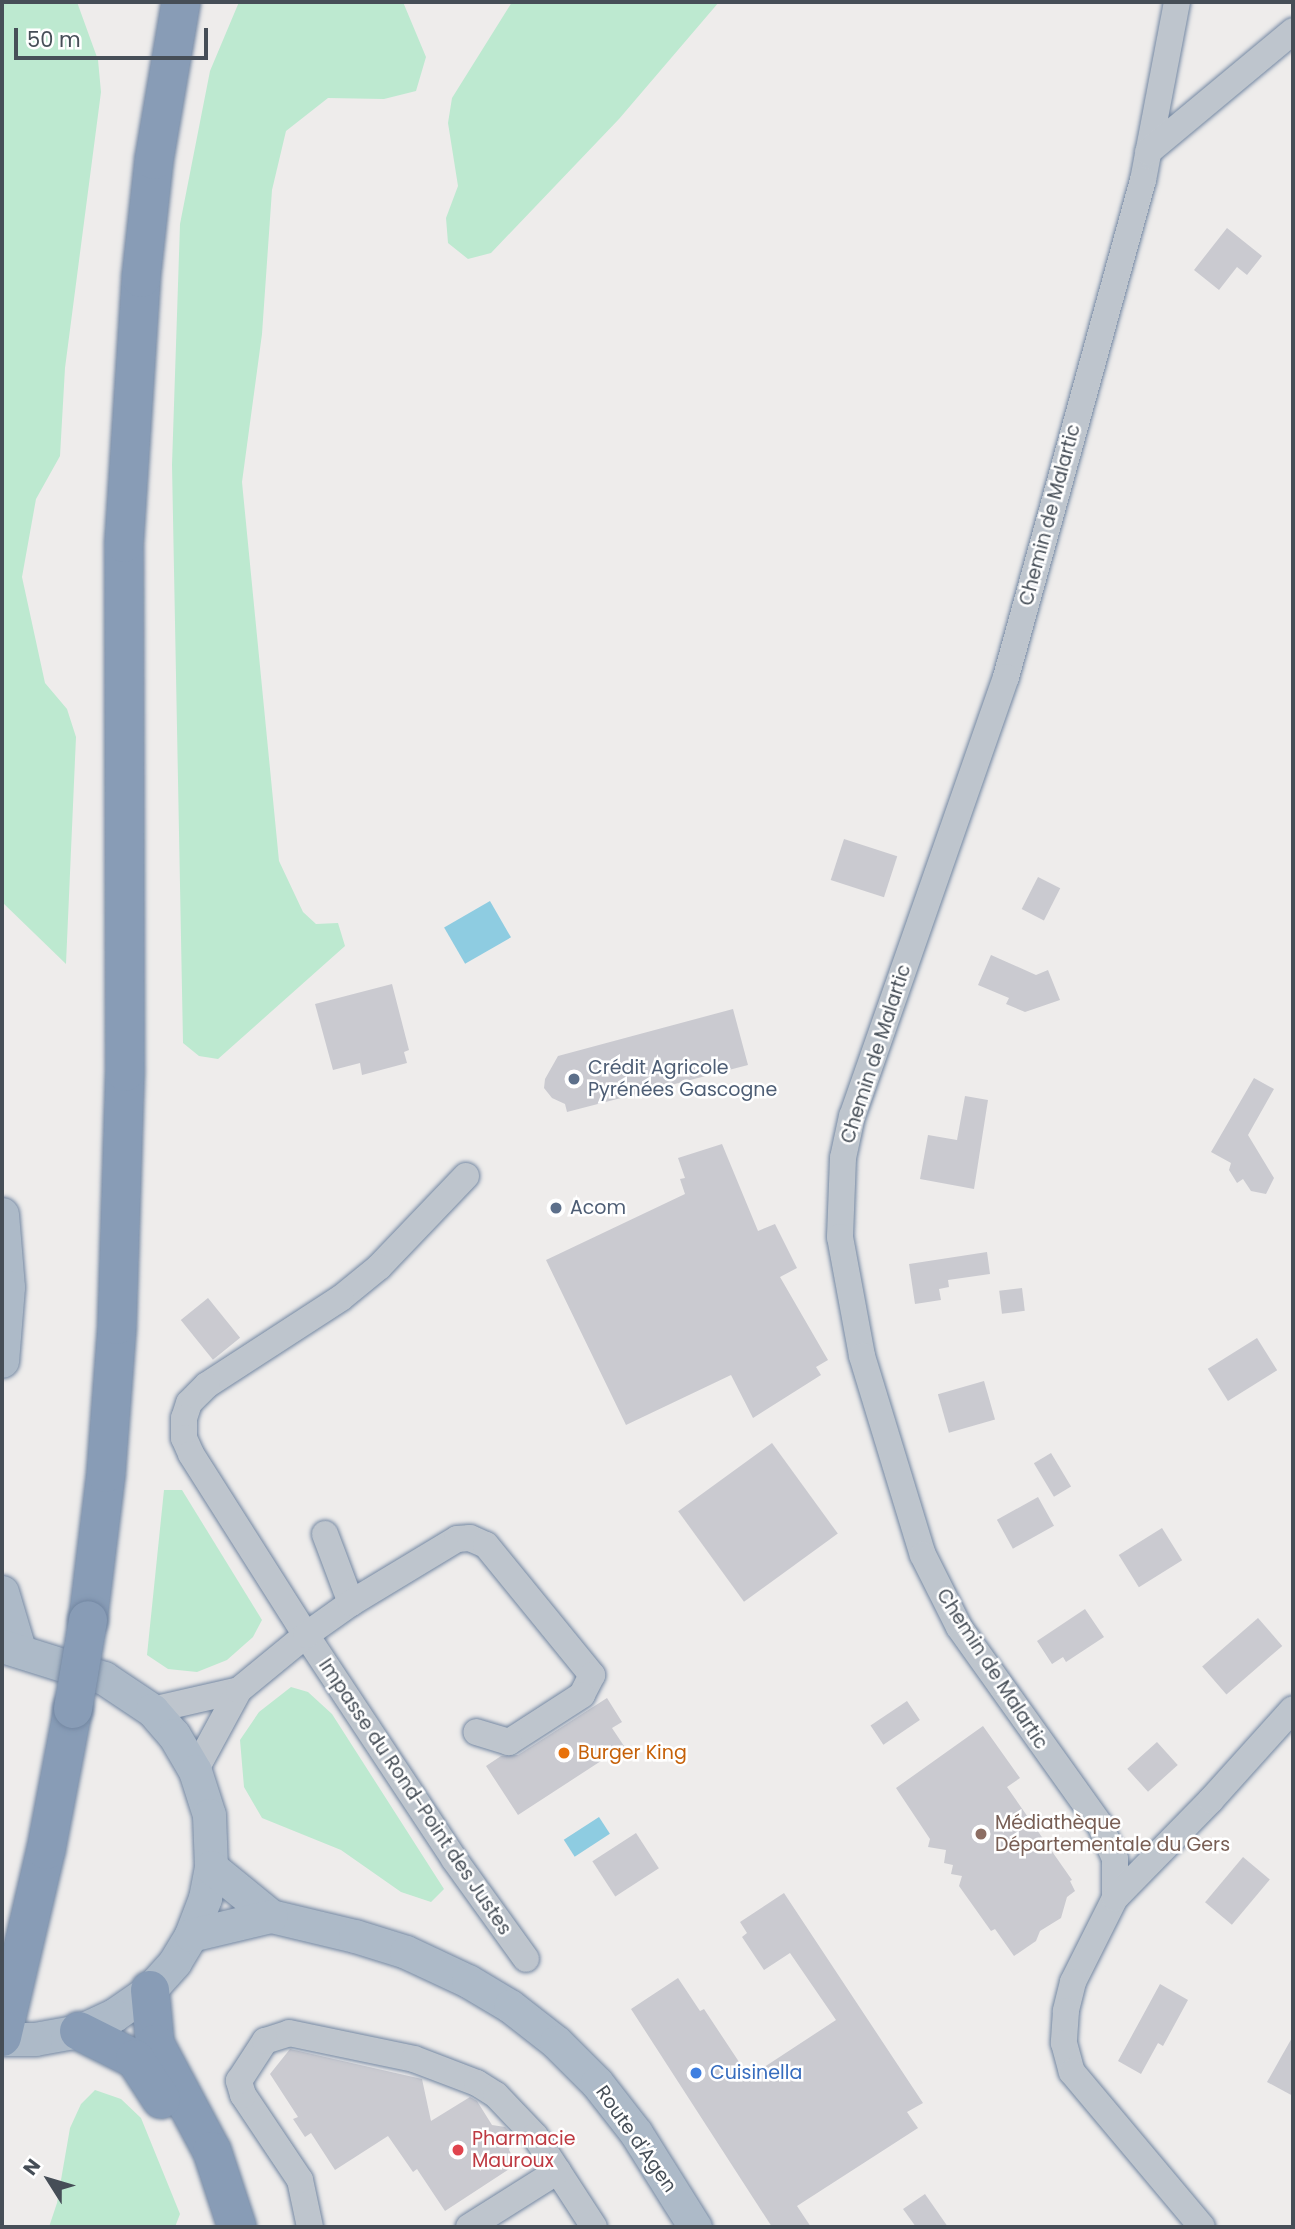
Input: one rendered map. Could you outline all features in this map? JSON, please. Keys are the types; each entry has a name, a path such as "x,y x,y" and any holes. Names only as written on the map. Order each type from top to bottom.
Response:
{"highway":[{"path":"2,2038 46,1850 73,1709 88,1620 106,1474 117,1325 125,1072 124,543 141,278 154,160 181,2"},
{"path":"150,1990 155,2044 212,2151 237,2227"},
{"path":"79,2031 135,2059 195,2160 215,2227"}],"main road":[{"path":"2,1214 8,1287 2,1361"},
{"path":"2,1592 10,1648 104,1678 152,1710 174,1735 195,1771 209,1815 211,1867 205,1898 191,1935 175,1962 150,1990 114,2015 79,2031 35,2039 2,2038"},
{"name":"Route d'Agen","path":"211,1867 271,1916 355,1936 406,1952 468,1981 510,2006 556,2042 597,2083 636,2133 695,2227"},
{"name":"Route d'Agen","path":"191,1935 271,1916"}],"street":[{"name":"Chemin de Malartic","path":"1177,2 1148,152 1006,677 852,1116 843,1158 840,1237 862,1356 923,1555 959,1627 1100,1825 1115,1859 1115,1898 1070,1992 1066,2011 1065,2043 1072,2072 1202,2227"},
{"path":"1148,152 1293,31"},
{"name":"Impasse du Rond-Point des Justes","path":"466,1176 379,1267 341,1298 207,1385 189,1403 184,1418 184,1438 191,1454 306,1635 454,1859 526,1959"},
{"path":"325,1534 351,1603"},
{"path":"195,1771 239,1690 306,1635 351,1603 457,1539 470,1538 486,1545 592,1675 582,1695 509,1742 477,1732"},
{"path":"152,1710 239,1690"},
{"path":"1115,1898 1212,1800 1293,1709"},
{"path":"310,2227 300,2180 243,2095 239,2081 265,2041 289,2033 414,2059 477,2083 518,2115 594,2227"},
{"path":"468,2227 558,2172"}],"green space":[{"path":"2,2 77,2 98,60 101,92 65,368 60,456 36,499 22,577 45,683 67,709 76,737 66,964 2,902"},
{"path":"239,2 403,2 426,57 416,91 384,99 328,98 286,131 272,190 262,334 242,482 279,861 303,912 316,924 338,923 345,946 218,1059 199,1056 183,1043 172,465 180,224 210,71"},
{"path":"512,2 719,2 619,119 491,253 468,259 448,243 446,218 458,186 448,123 452,98"},
{"path":"164,1490 182,1490 262,1620 253,1637 227,1660 197,1672 168,1669 147,1655"},
{"path":"291,1687 308,1692 332,1714 444,1889 431,1902 401,1892 341,1850 262,1818 244,1787 240,1740 259,1712"},
{"path":"95,2090 121,2099 141,2118 180,2214 175,2227 49,2227 57,2203 70,2128 81,2104"}],"water":[{"path":"490,901 511,937 465,964 444,928"},
{"path":"599,1817 610,1834 575,1857 564,1840"}],"building":[{"path":"1227,228 1262,256 1247,275 1237,267 1219,290 1194,270"},
{"path":"844,839 897,856 884,897 831,880"},
{"path":"1038,877 1060,888 1044,920 1022,909"},
{"path":"991,955 1036,975 1048,970 1060,1000 1025,1012 1006,1004 1009,998 978,985"},
{"path":"392,984 409,1050 404,1052 407,1063 362,1075 360,1063 333,1070 315,1004"},
{"path":"733,1009 748,1065 567,1112 565,1104 552,1098 544,1088 545,1079 558,1056"},
{"path":"1254,1078 1274,1089 1248,1135 1274,1178 1266,1194 1251,1191 1243,1179 1237,1183 1229,1170 1231,1163 1211,1152"},
{"path":"965,1096 988,1100 974,1189 920,1179 928,1135 957,1140"},
{"path":"722,1144 758,1231 775,1224 797,1268 780,1277 828,1360 816,1367 821,1375 753,1418 731,1375 626,1425 546,1260 685,1194 680,1179 685,1178 678,1158"},
{"path":"987,1252 990,1274 948,1280 949,1287 939,1289 941,1300 915,1304 909,1264"},
{"path":"1022,1288 1025,1311 1002,1314 999,1291"},
{"path":"208,1298 240,1338 213,1360 181,1320"},
{"path":"1257,1338 1277,1370 1228,1401 1208,1369"},
{"path":"984,1381 995,1419 949,1433 938,1394"},
{"path":"772,1443 838,1534 744,1602 678,1511"},
{"path":"1051,1453 1071,1486 1054,1497 1034,1463"},
{"path":"1038,1497 1054,1526 1013,1549 997,1520"},
{"path":"1162,1528 1182,1560 1139,1587 1119,1555"},
{"path":"1085,1609 1104,1637 1066,1662 1063,1657 1052,1664 1037,1641"},
{"path":"1258,1618 1282,1646 1226,1694 1202,1667"},
{"name":"Burger King","path":"607,1698 622,1722 612,1728 624,1746 518,1815 486,1766 501,1756 518,1755"},
{"path":"907,1701 920,1720 883,1745 871,1726"},
{"path":"983,1726 1020,1778 1007,1787 1072,1880 1070,1881 1075,1891 1067,1897 1061,1918 1040,1931 1036,1941 1014,1956 995,1929 991,1931 959,1886 962,1876 951,1874 953,1865 944,1863 946,1850 928,1847 930,1839 896,1788"},
{"path":"1157,1742 1178,1765 1148,1792 1127,1769"},
{"path":"636,1833 659,1868 615,1897 592,1861"},
{"path":"1243,1857 1270,1879 1232,1925 1205,1902"},
{"path":"784,1893 923,2103 907,2112 918,2128 797,2206 811,2227 772,2227 631,2009 678,1978 700,2011 704,2009 749,2077 836,2020 790,1953 764,1970 742,1937 747,1933 740,1922"},
{"path":"1160,1984 1188,2000 1163,2046 1158,2043 1141,2074 1118,2061"},
{"path":"1293,2036 1293,2096 1267,2082"},
{"path":"290,2049 422,2079 431,2121 470,2097 477,2101 492,2125 505,2127 512,2134 509,2150 517,2164 445,2211 417,2169 413,2172 388,2136 335,2170 311,2133 305,2137 293,2119 298,2117 270,2074"},
{"path":"925,2194 948,2227 916,2227 903,2209"}],"place":[{"name":"Crédit Agricole Pyrénées Gascogne","path":"574,1079"},
{"name":"Acom","path":"556,1208"},
{"name":"Burger King","path":"564,1753"},
{"name":"Médiathèque Départementale du Gers","path":"981,1834"},
{"name":"Cuisinella","path":"696,2073"},
{"name":"Pharmacie Mauroux","path":"458,2150"}]}
